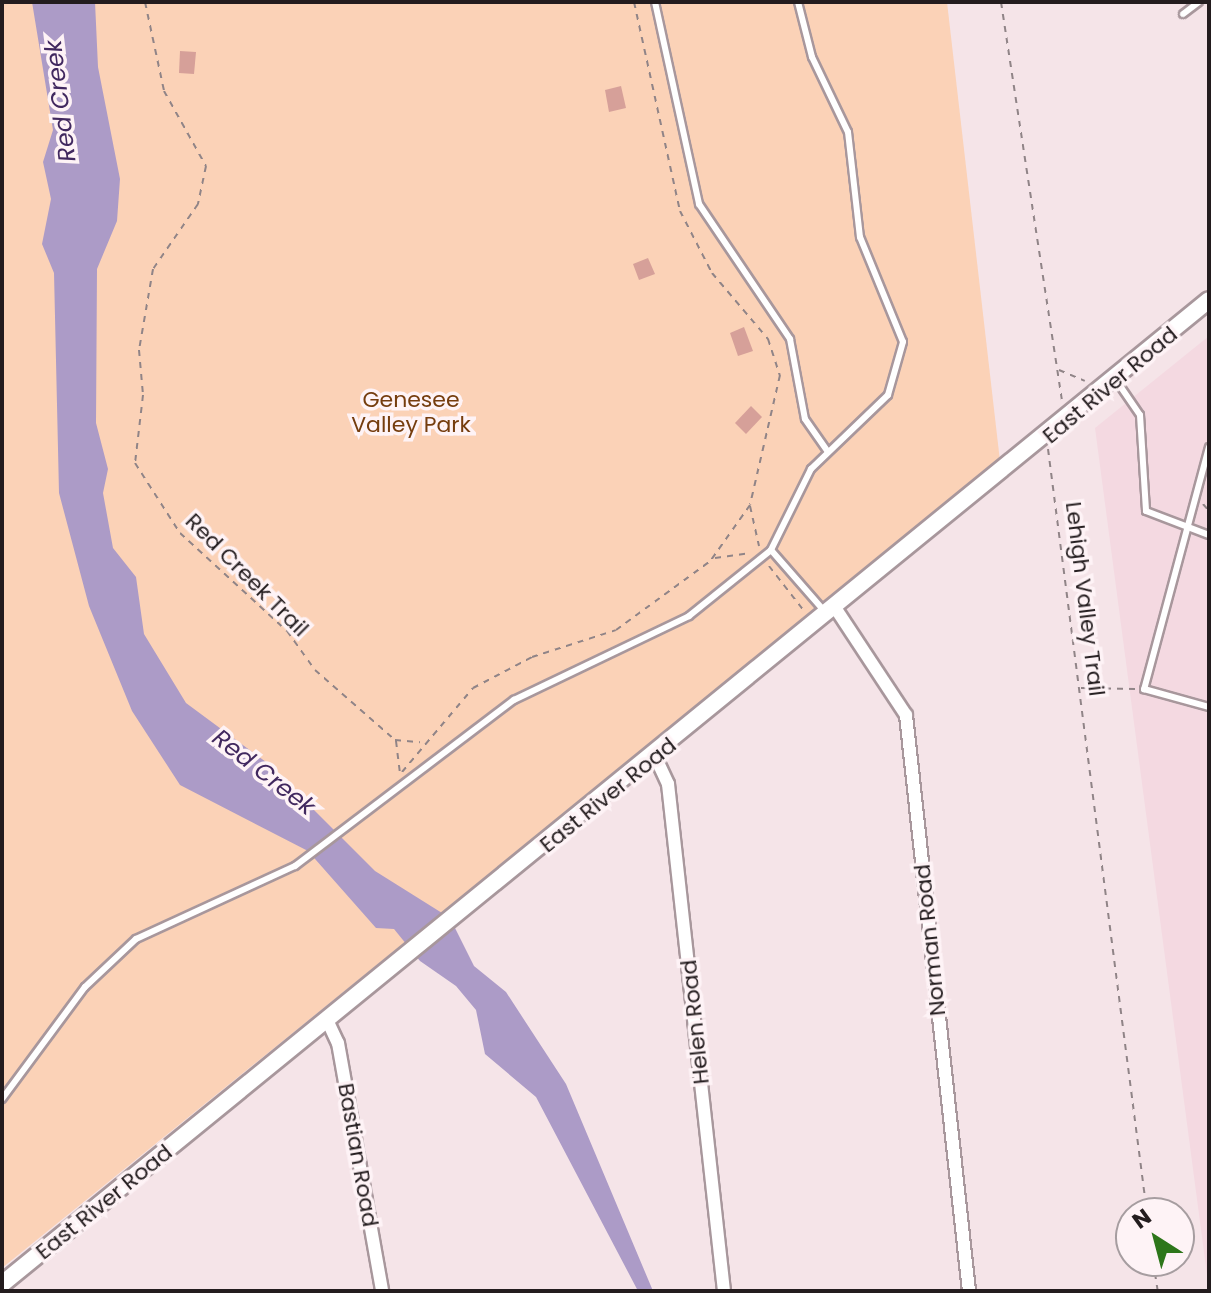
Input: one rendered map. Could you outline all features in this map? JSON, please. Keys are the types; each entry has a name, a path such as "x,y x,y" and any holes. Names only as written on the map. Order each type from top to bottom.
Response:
{"street":[{"name":"East River Road","path":"2,1284 1002,475 1209,300"},
{"name":"Norman Road","path":"832,612 896,690 907,724 969,1291"},
{"name":"Helen Road","path":"655,756 668,784 724,1291"},
{"name":"Bastian Road","path":"328,1022 338,1043 382,1291"}],"lane":[{"path":"655,2 699,204 790,339 805,419 827,451"},
{"path":"2,1099 79,994 136,939 304,861 405,790 514,700 689,616 771,550 803,479 827,451 880,408 900,370 903,342 860,237 848,132 812,57 798,2"},
{"path":"1183,14 1199,2"},
{"path":"1110,385 1140,415 1146,511 1186,529 1209,535"},
{"path":"1209,447 1144,689 1209,707"},
{"path":"771,550 832,612"}],"path":[{"name":"Red Creek Trail","path":"145,2 164,91 206,166 198,204 153,269 140,341 135,463 180,533 395,740"},
{"path":"400,777 420,742 481,682 616,630 711,560 750,505 779,367 768,339 720,284 685,224 662,154 634,2"},
{"path":"1001,2 1064,414"},
{"path":"1059,370 1110,385"},
{"name":"Lehigh Valley Trail","path":"1045,439 1145,1197"},
{"path":"750,505 762,557 807,615"},
{"path":"711,560 737,553 762,557"},
{"path":"1080,688 1144,689"},
{"path":"405,790 395,740 420,742"}],"shaded area":[{"path":"1209,336 1209,1290 1095,428"}],"green space":[{"name":"Genesee Valley Park","path":"2,2 947,2 1000,461 2,1268"}],"water":[{"name":"Red Creek","path":"32,2 95,2 98,67 120,179 117,221 97,269 96,423 108,469 103,493 113,548 136,577 144,634 186,703 266,762 375,871 450,918 474,966 506,992 566,1084 653,1291 638,1291 536,1097 485,1054 476,1010 456,986 420,961 394,929 376,928 308,851 180,785 132,711 89,606 59,493 54,273 42,244 51,199 43,162 53,130"}],"building":[{"path":"180,51 196,52 194,74 179,73"},
{"path":"621,86 626,108 609,112 605,90"},
{"path":"648,258 655,274 639,280 633,264"},
{"path":"744,327 753,351 738,356 730,333"},
{"path":"751,406 762,417 746,434 735,423"}]}
